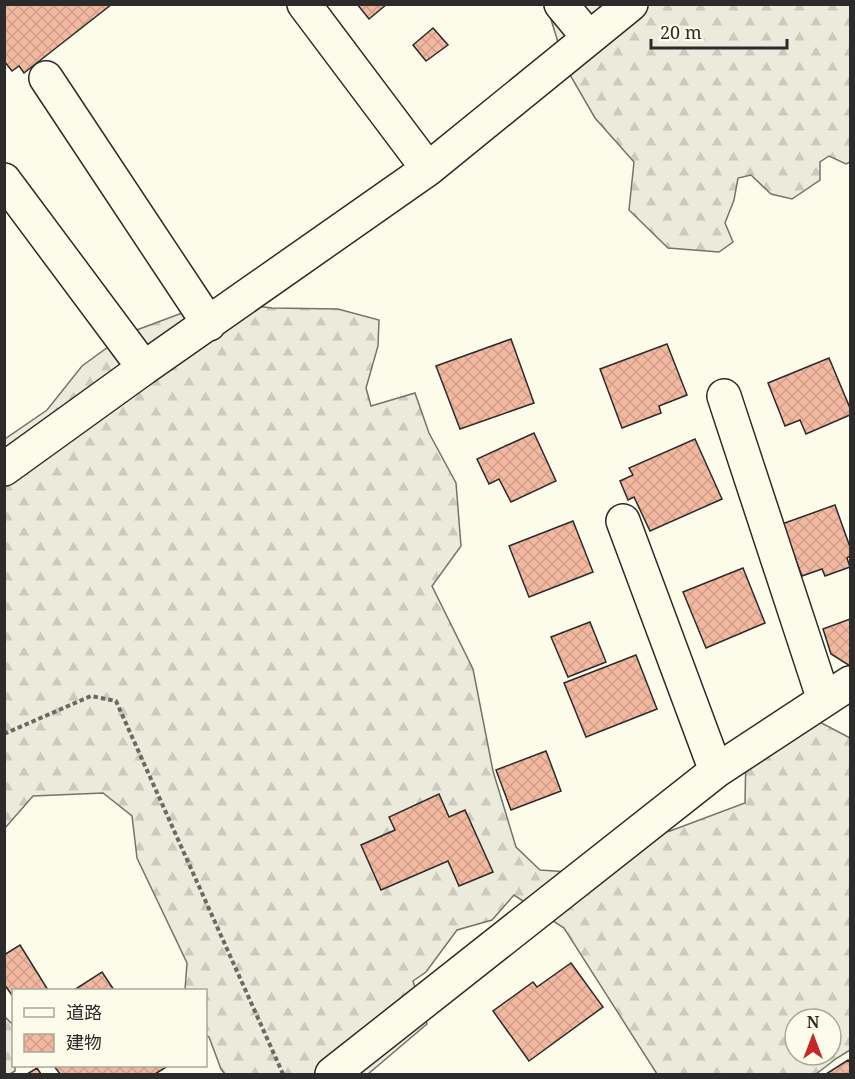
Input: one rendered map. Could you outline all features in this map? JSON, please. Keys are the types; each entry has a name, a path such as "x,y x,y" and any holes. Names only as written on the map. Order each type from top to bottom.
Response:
{"street":[{"path":"304,4 428,169"},
{"path":"561,4 589,38"},
{"path":"4,469 428,169 631,4"},
{"path":"46,78 209,324"},
{"path":"4,180 144,368"},
{"path":"332,1074 716,771 837,691 724,396"},
{"path":"623,521 716,771"}],"path":[{"path":"4,734 91,696 116,701 283,1074"}],"green space":[{"path":"555,4 850,5 850,162 846,164 829,156 820,162 820,180 792,199 771,194 751,175 738,178 734,200 725,223 733,242 719,252 668,248 629,210 634,162 595,118 566,68 549,13"},
{"path":"214,301 272,308 338,309 379,320 378,346 366,388 371,406 415,393 429,433 456,483 461,546 432,586 473,669 493,771 516,847 540,870 598,874 618,844 670,831 745,803 746,752 818,721 850,738 850,1050 843,1054 843,1007 783,1007 783,1067 825,1067 816,1074 657,1074 564,928 514,895 492,920 457,930 426,972 413,981 427,1024 368,1074 225,1074 207,1036 207,989 185,989 187,963 137,858 132,816 103,793 33,796 5,828 5,439 47,410 82,366 126,334"},
{"path":"4,1016 12,1024 12,1067 15,1067 15,1071 5,1074"}],"building":[{"path":"4,4 112,4 24,73 19,66 12,71 4,61"},
{"path":"357,4 387,4 369,19"},
{"path":"433,28 448,45 426,61 413,45"},
{"path":"511,339 534,403 460,429 436,366"},
{"path":"667,344 687,395 659,406 661,413 622,428 600,369"},
{"path":"829,358 850,408 850,415 806,434 800,420 785,426 768,383"},
{"path":"534,433 556,481 511,502 499,479 489,484 477,459"},
{"path":"695,439 722,499 650,531 634,497 628,500 620,481 633,475 629,468"},
{"path":"835,505 850,547 850,556 847,558 850,567 825,576 822,569 802,576 782,524"},
{"path":"573,521 593,572 529,597 509,546"},
{"path":"743,568 765,623 706,648 683,592"},
{"path":"850,619 850,666 831,654 823,629"},
{"path":"590,622 606,662 568,677 551,637"},
{"path":"636,655 657,709 586,737 564,683"},
{"path":"546,751 561,791 511,810 496,770"},
{"path":"439,794 449,817 465,810 493,872 459,886 448,861 381,890 361,845 395,830 389,817"},
{"path":"20,945 47,989 12,989 12,995 4,984 4,955"},
{"path":"571,963 603,1007 529,1061 493,1011 533,982 537,987"},
{"path":"102,972 113,989 76,989"},
{"path":"848,1060 850,1063 850,1074 826,1074 837,1067 843,1067 843,1063"},
{"path":"55,1067 166,1067 155,1074 60,1074"},
{"path":"37,1068 41,1074 27,1074"}]}
